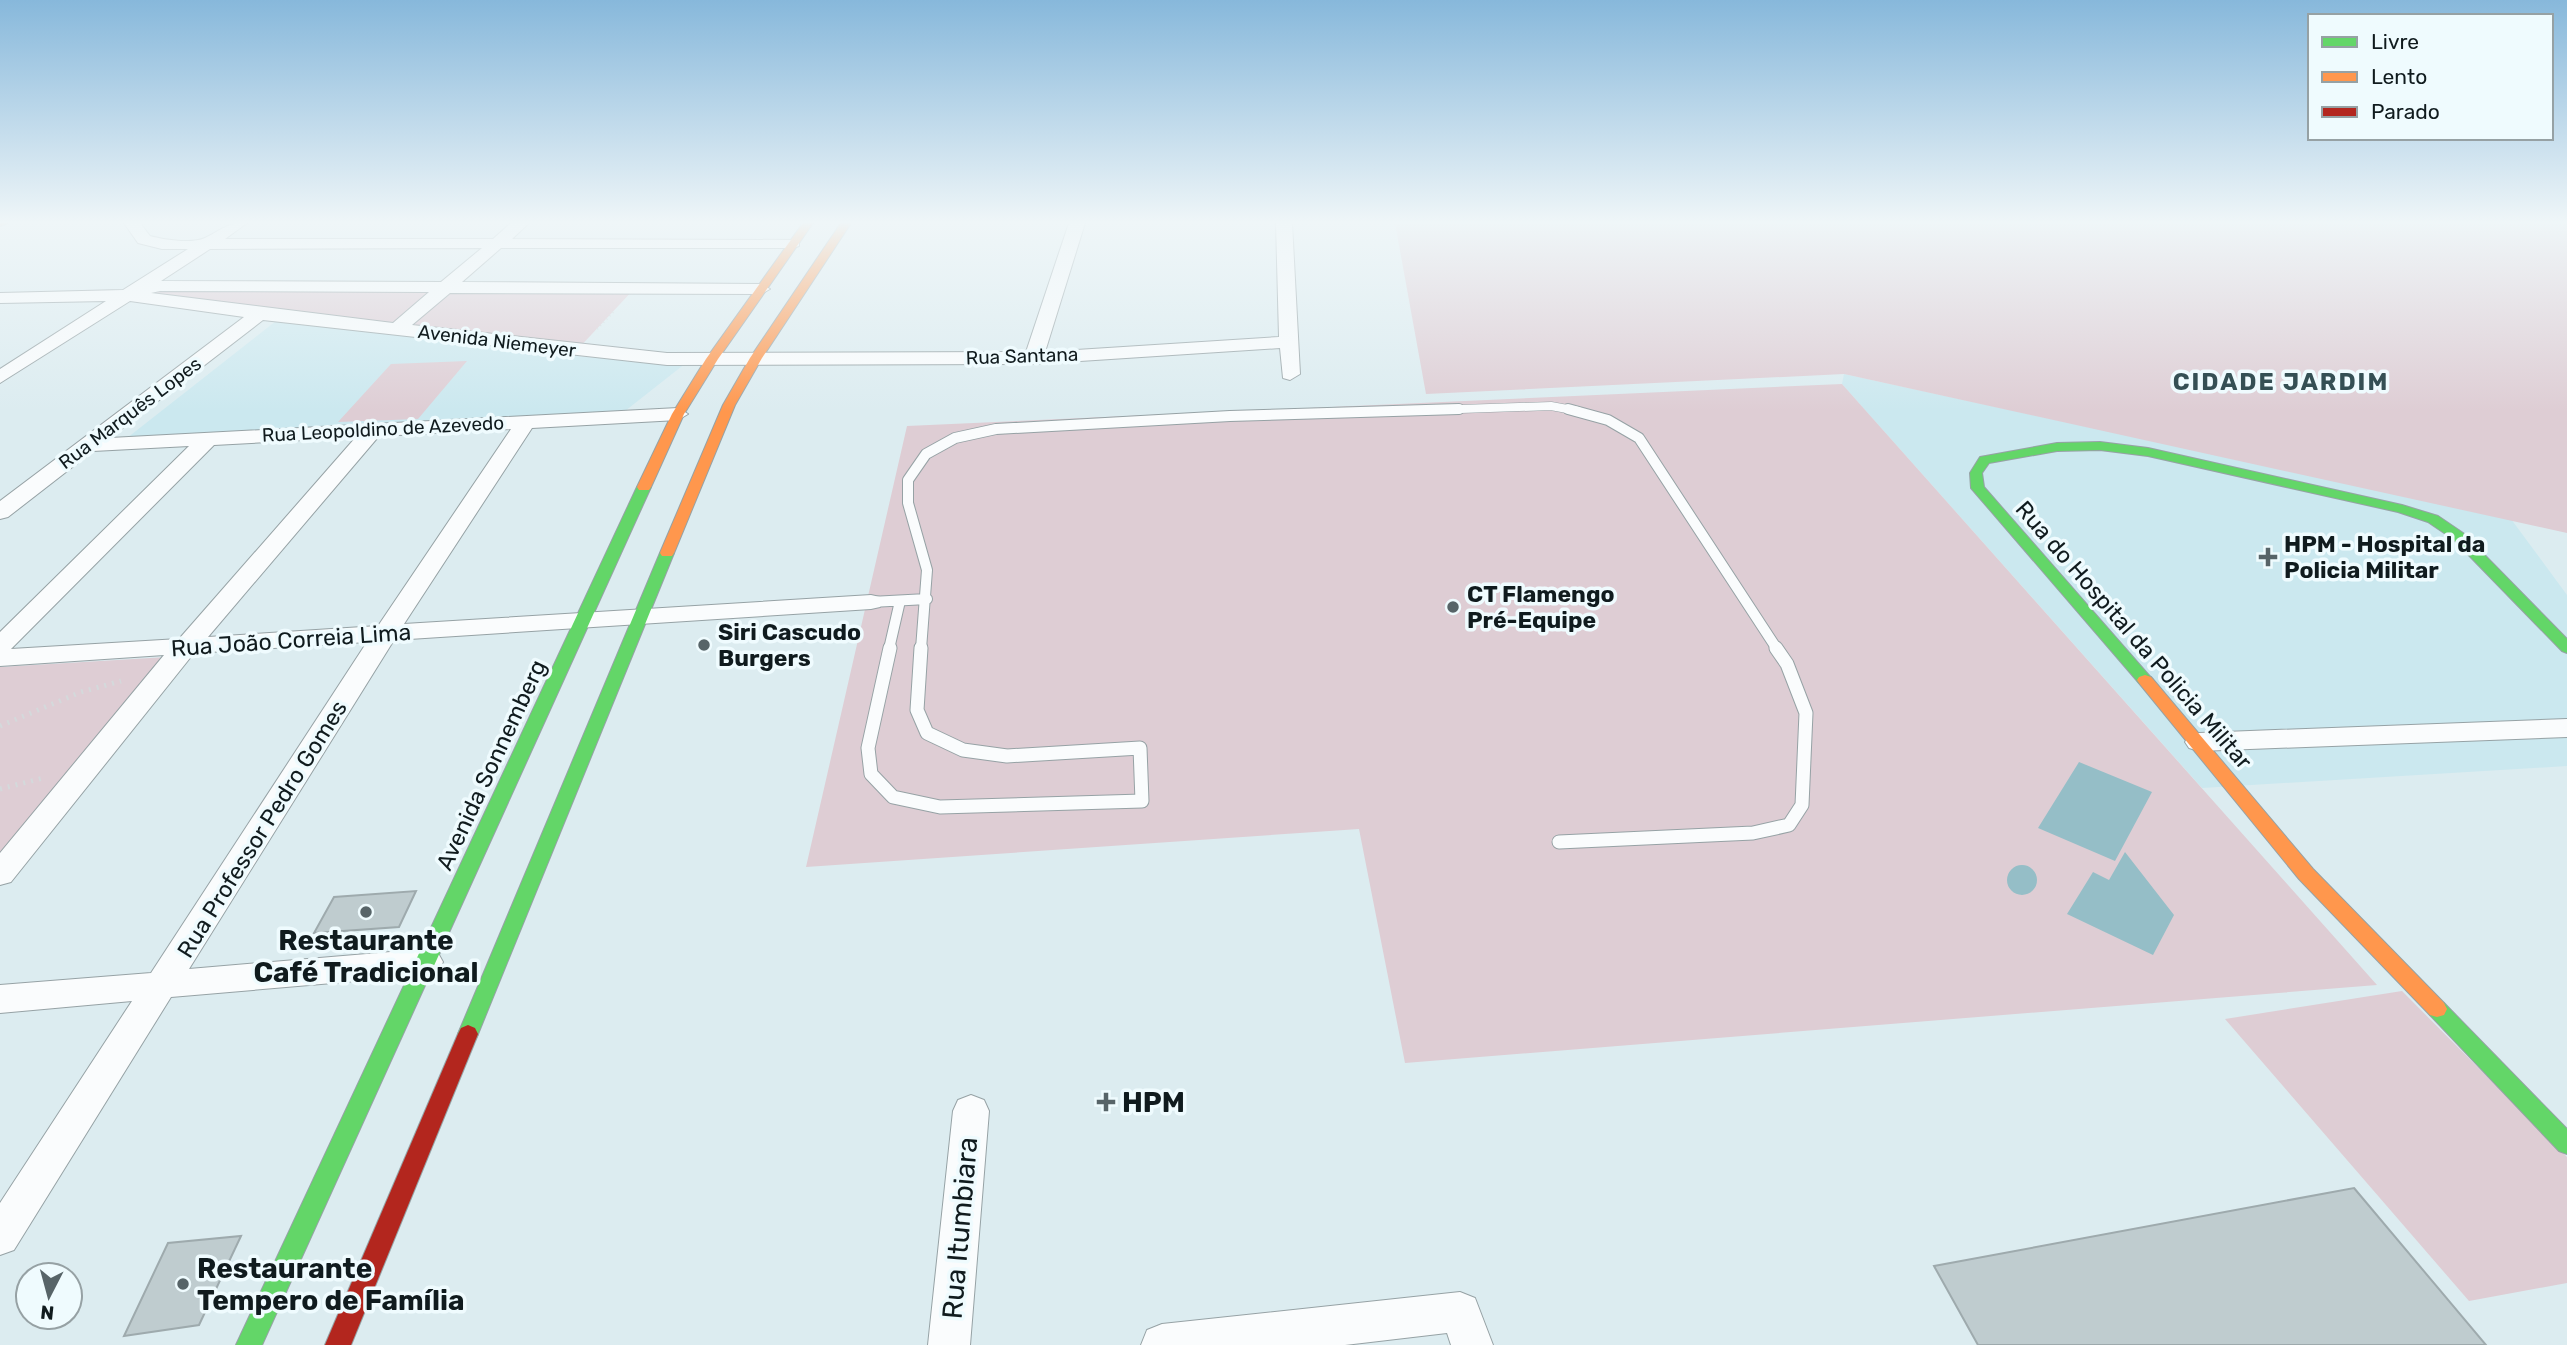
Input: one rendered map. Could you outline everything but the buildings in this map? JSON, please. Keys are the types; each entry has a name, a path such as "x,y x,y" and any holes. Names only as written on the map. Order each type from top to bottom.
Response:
{"street":[{"path":"0,377 140,286"},
{"path":"0,298 126,295 160,286 761,289"},
{"path":"397,330 446,286"},
{"name":"Avenida Sonnemberg","path":"250,1345 678,414 712,359 763,286"},
{"path":"338,1345 729,405 756,358 804,286"},
{"path":"1034,358 1057,286"},
{"path":"1286,286 1290,374"},
{"path":"126,295 156,302"},
{"name":"Avenida Niemeyer","path":"156,302 667,359 756,358"},
{"name":"Rua Marquês Lopes","path":"0,512 259,314"},
{"name":"Rua Santana","path":"756,358 1034,358 1288,342"},
{"name":"Rua Leopoldino de Azevedo","path":"88,445 678,414"},
{"name":"Rua Professor Pedro Gomes","path":"0,1237 385,634 526,422"},
{"path":"0,874 163,673 373,430"},
{"path":"0,646 208,439"},
{"name":"Rua do Hospital da Policia Militar","path":"2567,648 2458,536 2433,519 2402,509 2148,452 2100,446 2057,447 1985,460 1976,473 1978,488 2199,742 2306,874 2567,1144"},
{"path":"643,617 871,602"},
{"name":"Rua João Correia Lima","path":"0,658 643,617"},
{"path":"2199,742 2567,728"},
{"path":"0,999 426,962"},
{"name":"Rua Itumbiara","path":"949,1345 971,1111"},
{"path":"1162,1345 1466,1329"}],"lane":[{"path":"900,601 867,748 871,774 893,797 940,807 1142,802 1140,747 1007,756 963,750 927,733 917,710 927,570 908,503 908,480 926,454 955,438 996,429 1216,416 1551,406 1587,411 1619,422 1639,438 1787,664 1806,713 1802,805 1788,825 1753,833 1559,842"},
{"path":"871,602 927,599"}],"path":[{"path":"577,350 635,288"},
{"path":"0,726 81,692 132,678 163,673"},
{"path":"108,676 135,674 124,688"},
{"path":"40,786 48,777"}],"shaded area":[{"path":"160,286 635,288 577,350 126,295"},
{"path":"1406,286 2567,286 2567,533 1844,374 1426,394"},
{"path":"276,321 585,357 686,363 625,411 127,438"},
{"path":"467,361 418,419 338,422 391,364"},
{"name":"HPM - Hospital da Policia Militar","path":"1844,374 2511,519 2567,595 2567,766 2202,788 1842,384"},
{"name":"CT Flamengo Pré-Equipe","path":"1842,384 2377,985 1405,1063 1359,829 806,867 907,426"},
{"path":"167,657 0,859 0,667"},
{"path":"2079,762 2152,792 2115,861 2038,828"},
{"path":"2125,852 2174,915 2153,955 2067,914 2093,872 2109,880"},
{"path":"2022,865 2028,866 2036,874 2036,886 2028,894 2022,895 2016,894 2008,886 2007,880 2008,874 2016,866"},
{"path":"2402,991 2567,1157 2567,1283 2469,1301 2225,1019"}],"traffic: fast":[{"path":"2145,680 1978,488 1976,473 1985,460 2057,447 2100,446 2148,452 2402,509 2433,519 2458,536 2567,648"},
{"path":"249,1345 644,487"},
{"path":"468,1034 667,553"},
{"path":"2437,1009 2567,1144"}],"traffic: slow":[{"path":"644,487 678,414 712,359 764,286"},
{"path":"667,553 729,405 756,358 804,286"},
{"path":"2145,680 2306,874 2437,1009"}],"traffic: jam":[{"path":"338,1345 468,1034"}],"place":[{"name":"HPM - Hospital da Policia Militar","path":"2268,557"},
{"name":"CT Flamengo Pré-Equipe","path":"1453,607"},
{"name":"Siri Cascudo Burgers","path":"704,645"},
{"name":"Restaurante Café Tradicional","path":"366,912"},
{"name":"HPM","path":"1106,1102"},
{"name":"Restaurante Tempero de Família","path":"183,1284"}],"district":[{"name":"CIDADE JARDIM","path":"2281,382"}]}
